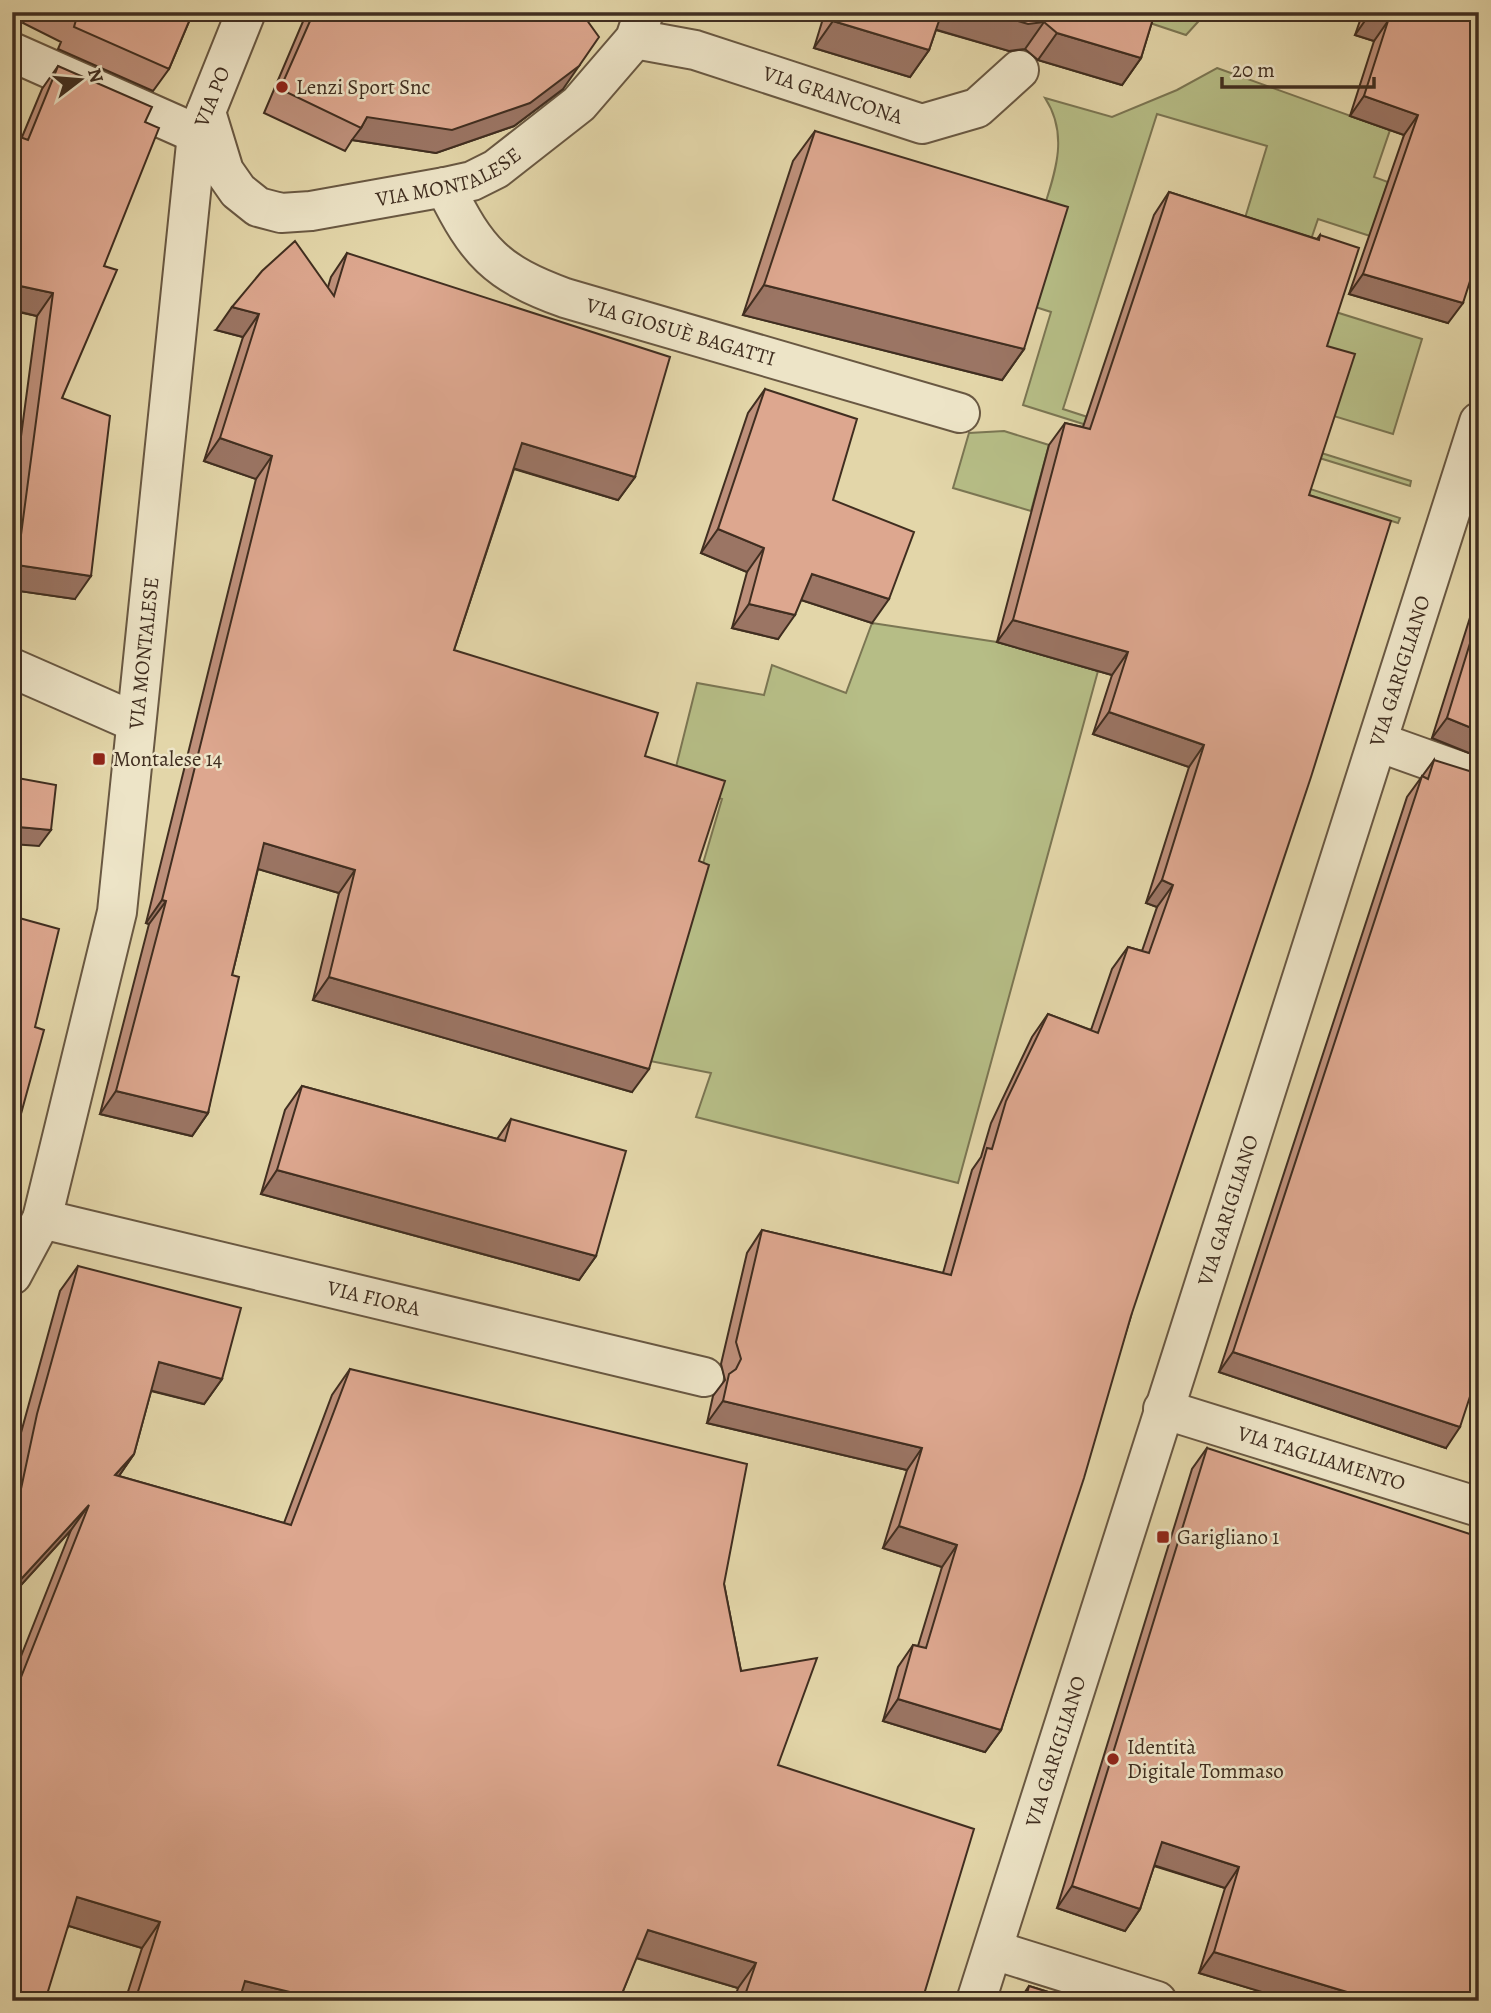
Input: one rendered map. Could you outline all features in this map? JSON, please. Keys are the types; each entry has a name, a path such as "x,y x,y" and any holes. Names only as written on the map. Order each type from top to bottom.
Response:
{"street":[{"name":"VIA PO","path":"190,183 201,123 246,12"},
{"name":"VIA MONTALESE","path":"201,123 224,171 238,191 258,207 281,213 311,211 472,181 496,169 579,104 639,25"},
{"name":"VIA GRANCONA","path":"639,25 695,50 922,124 977,108 1019,70"},
{"path":"12,52 201,123"},
{"name":"VIA MONTALESE","path":"12,1275 42,1219 117,912 190,183"},
{"name":"VIA GIOSUÈ BAGATTI","path":"445,187 463,224 478,243 494,262 524,283 960,413"},
{"name":"VIA GARIGLIANO","path":"976,2001 1479,422"},
{"path":"12,668 135,722"},
{"path":"1378,743 1479,778"},
{"name":"VIA FIORA","path":"42,1219 705,1377"},
{"name":"VIA TAGLIAMENTO","path":"1163,1409 1479,1507"},
{"path":"994,1950 1157,2001"}],"green space":[{"path":"1143,12 1207,12 1186,35 1141,20"},
{"path":"1217,68 1390,130 1374,177 1388,182 1370,236 1318,219 1291,298 1422,339 1393,434 1327,414 1238,241 1267,146 1157,114 1063,409 1400,518 1398,523 1023,405 1051,312 1026,304 1034,242 1052,182 1058,148 1058,131 1045,98 1112,117 1177,90"},
{"path":"1004,431 1049,445 1031,511 953,488 969,433"},
{"path":"1315,451 1411,481 1410,486 1313,456"},
{"path":"872,623 997,642 1098,671 958,1183 696,1117 711,1073 645,1060 722,799 671,787 697,683 764,695 772,665 846,693"}],"building":[{"path":"61,12 193,12 169,69 74,27 76,20"},
{"path":"314,12 581,12 599,37 579,66 530,103 452,130 367,117 361,128 280,89"},
{"path":"835,12 942,12 929,50 833,21"},
{"path":"988,12 1155,12 1141,58 1057,33 1044,22 1028,24"},
{"path":"1370,12 1479,12 1479,253 1463,303 1363,274 1418,115 1364,96 1388,21 1369,15"},
{"path":"58,66 152,107 145,122 159,128 104,266 117,270 62,398 110,416 91,576 17,565 53,293 20,286 12,313 12,134 28,140"},
{"path":"815,131 1068,207 1024,349 764,285"},
{"path":"1169,192 1319,240 1320,235 1359,248 1327,346 1355,354 1309,495 1391,521 1311,777 1131,1316 1084,1478 1001,1730 898,1699 913,1645 926,1648 957,1545 899,1526 922,1448 723,1401 729,1374 736,1369 741,1359 736,1342 762,1230 951,1275 987,1148 992,1149 1006,1101 1048,1014 1098,1033 1128,947 1149,953 1173,885 1162,880 1204,745 1109,712 1128,652 1013,620 1065,423 1090,429"},
{"path":"295,241 334,296 347,253 670,357 635,477 522,443 454,650 658,713 645,756 725,781 699,861 709,865 649,1069 329,977 355,870 264,843 232,975 239,977 208,1113 116,1091 166,901 162,900 272,456 220,438 259,314 232,307 262,271"},
{"path":"765,389 857,419 833,500 914,532 889,599 812,574 795,615 749,604 764,548 718,529"},
{"path":"1479,614 1479,731 1447,718"},
{"path":"1434,760 1479,774 1479,1369 1460,1427 1233,1352 1422,776 1428,779"},
{"path":"12,777 56,785 51,830 19,827 12,841"},
{"path":"12,916 59,929 35,1027 44,1030 13,1143 12,1142"},
{"path":"302,1086 505,1141 511,1119 626,1151 596,1256 277,1170"},
{"path":"78,1266 241,1308 222,1379 159,1362 134,1454 115,1475 291,1525 350,1369 747,1464 724,1584 741,1671 817,1658 778,1765 974,1829 922,2001 743,2001 756,1963 648,1930 619,2001 327,2001 245,1981 239,2001 135,2001 160,1922 77,1897 45,2001 12,2001 12,1700 89,1505 12,1589 12,1531 37,1414"},
{"path":"1207,1448 1479,1537 1479,2001 1377,2001 1214,1952 1239,1867 1162,1842 1140,1909 1072,1886"},
{"path":"1029,1986 1077,2001 1025,2001"}],"place":[{"name":"Lenzi Sport Snc","path":"282,87"},
{"name":"Montalese 14","path":"99,759"},
{"name":"Garigliano 1","path":"1163,1537"},
{"name":"Identità Digitale Tommaso","path":"1113,1759"}]}
